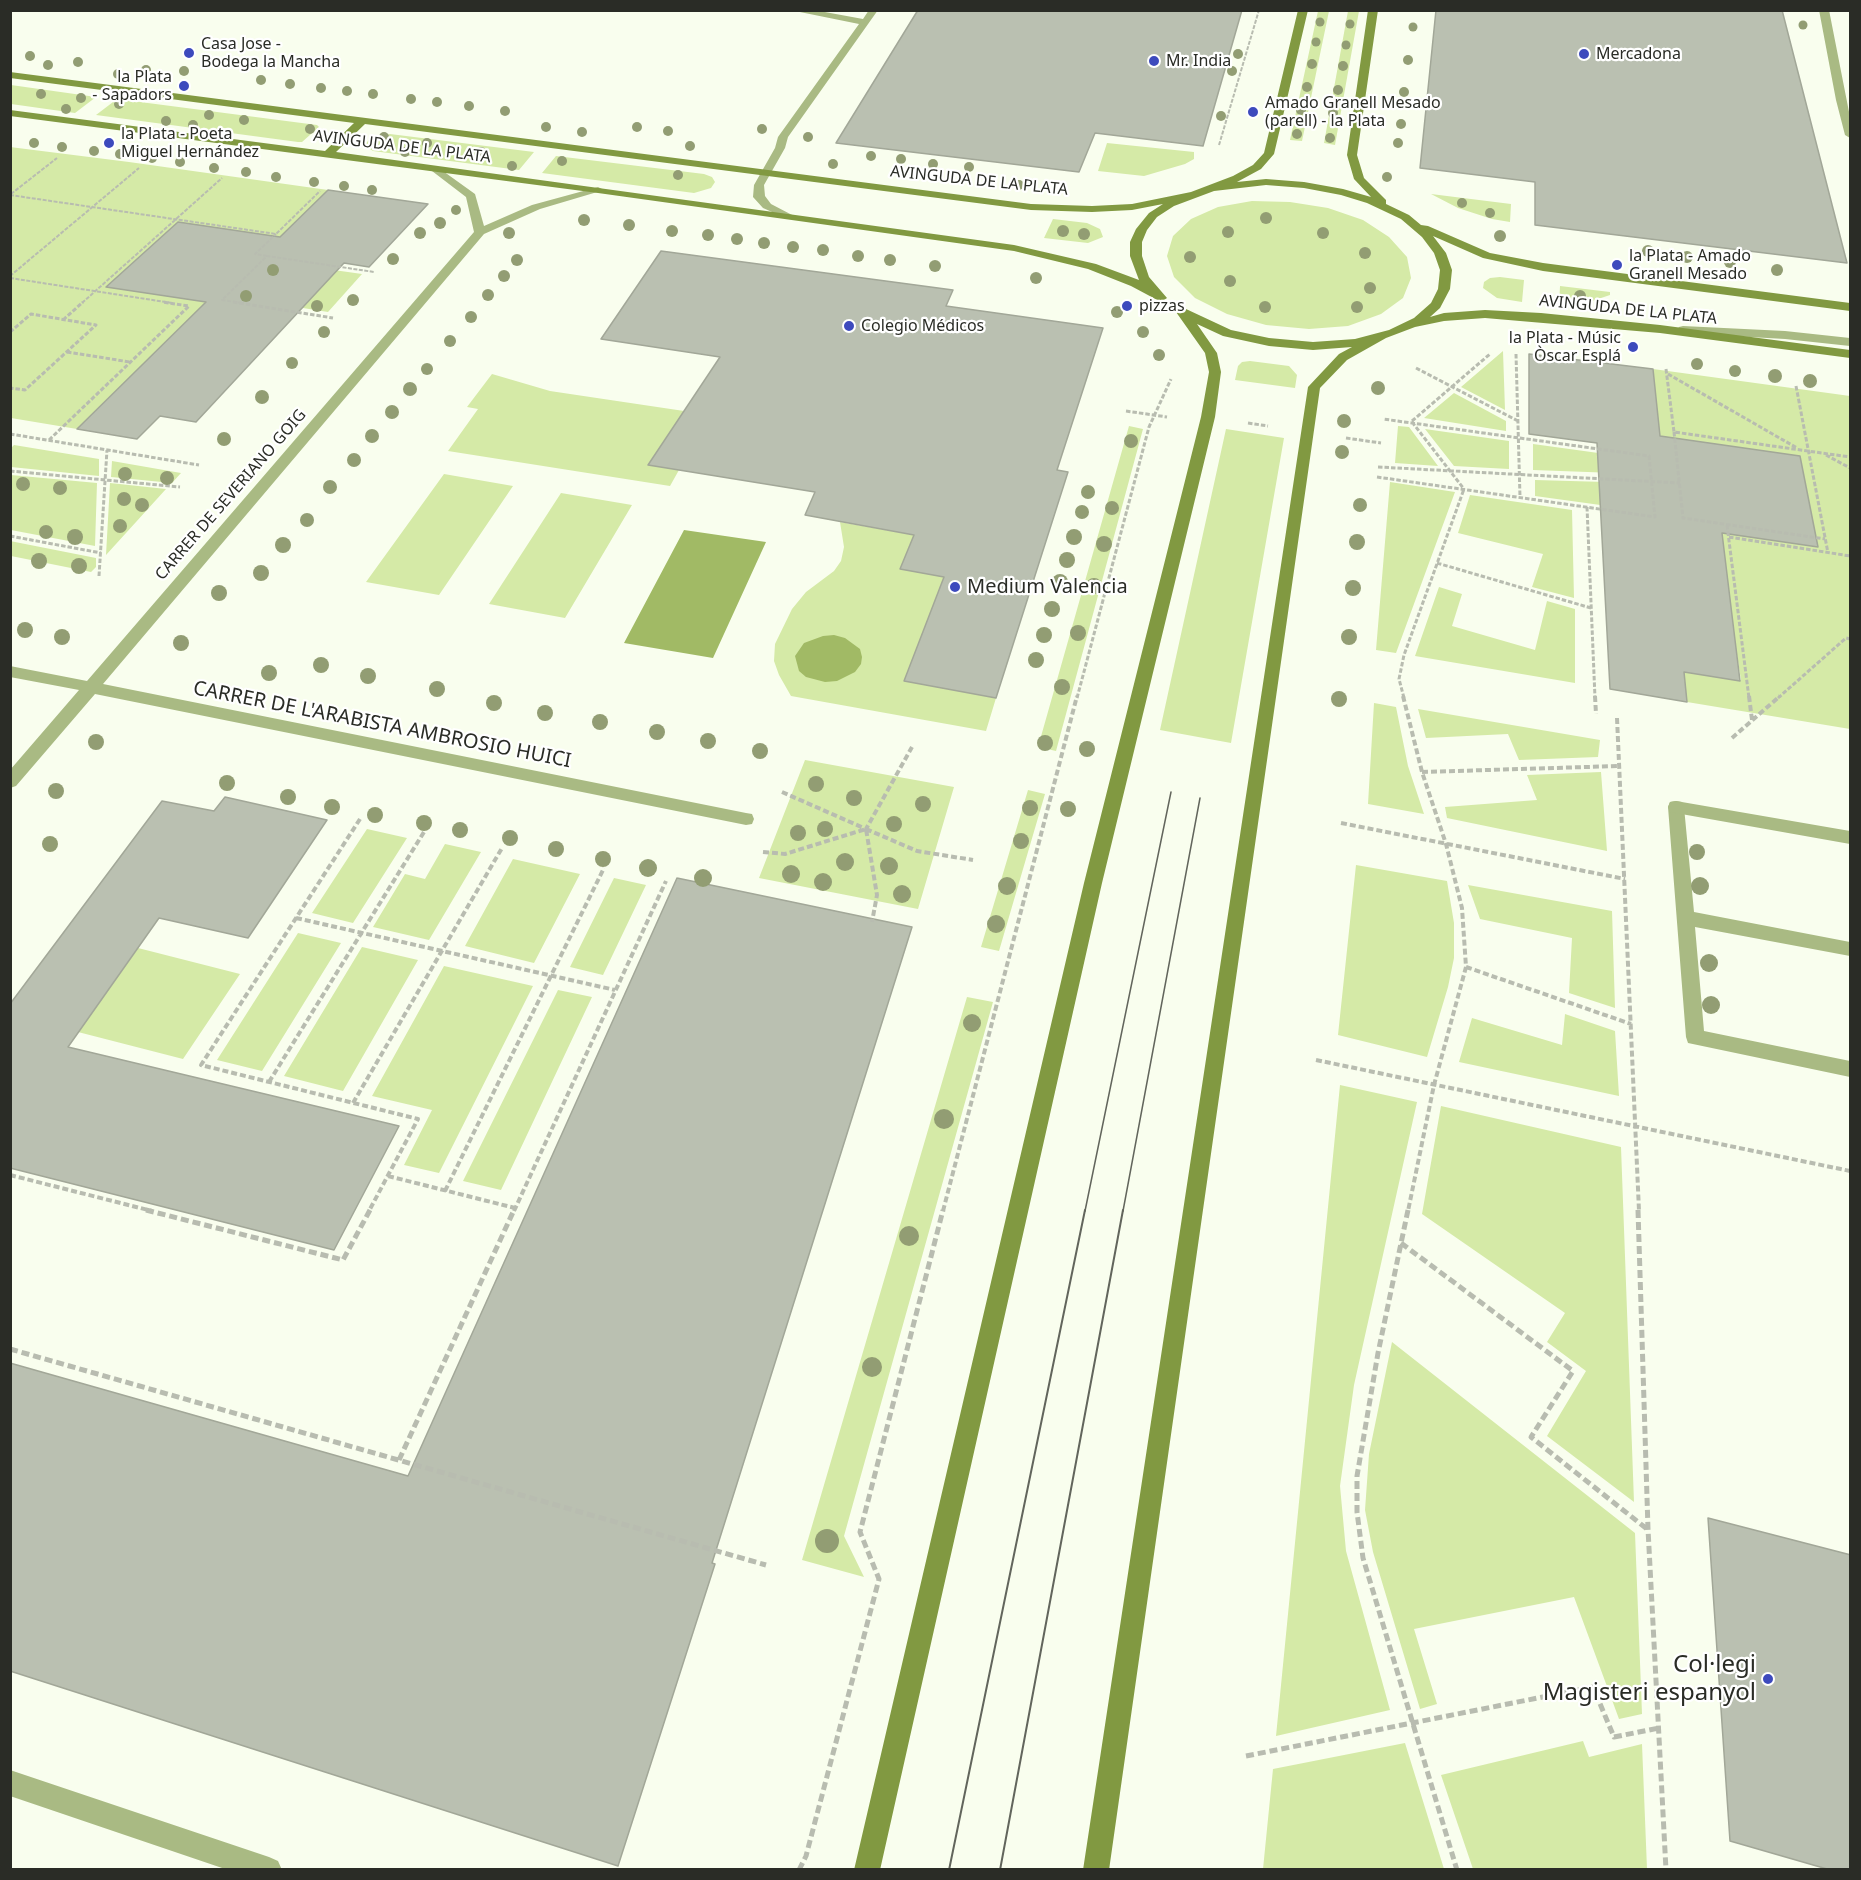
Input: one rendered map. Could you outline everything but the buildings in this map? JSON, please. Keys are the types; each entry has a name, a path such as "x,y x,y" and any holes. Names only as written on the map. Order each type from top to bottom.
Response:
{"main road":[{"path":"1303,10 1269,154 1257,167 1238,178 1189,195 1153,215 1142,229 1136,242 1136,256 1143,278 1161,298 1197,321 1227,333 1269,342 1313,346 1355,343 1382,336"},
{"path":"1096,1869 1314,387 1343,357 1382,336 1418,321 1436,305 1444,289 1446,270 1440,253 1411,222 1373,194 1359,179 1352,155 1373,10"},
{"name":"AVINGUDA DE LA PLATA","path":"10,75 1051,208 1132,207 1189,195"},
{"name":"AVINGUDA DE LA PLATA","path":"10,113 598,190 1014,248 1092,266 1135,283 1161,298"},
{"path":"328,154 362,121"},
{"path":"1208,188 1266,182 1304,185 1343,192 1395,212"},
{"name":"AVINGUDA DE LA PLATA","path":"1411,222 1487,256 1543,267 1851,307"},
{"path":"867,1869 1093,883 1208,417 1215,372 1211,353 1182,312"},
{"name":"AVINGUDA DE LA PLATA","path":"1402,328 1444,317 1485,314 1541,317 1660,329 1851,354"}],"street":[{"path":"794,10 865,22"},
{"path":"765,172 780,148 783,137 874,10"},
{"path":"1824,10 1845,85 1851,135"},
{"path":"436,169 471,196 480,232"},
{"name":"AVINGUDA DE LA PLATA","path":"765,172 759,185 759,197 767,206 788,216"},
{"name":"CARRER DE SEVERIANO GOIG","path":"10,782 480,232 536,207 598,190"},
{"path":"1660,329 1785,335 1851,342"},
{"name":"CARRER DE L'ARABISTA AMBROSIO HUICI","path":"10,671 746,819"},
{"path":"1851,838 1676,807 1695,1037 1851,1069"},
{"path":"1685,918 1851,949"},
{"path":"10,1783 269,1869"}],"path":[{"path":"1219,147 1259,10"},
{"path":"10,195 57,158"},
{"path":"10,277 147,162"},
{"path":"63,320 227,173"},
{"path":"325,186 255,254 374,272"},
{"path":"10,195 276,234"},
{"path":"267,256 222,300 333,318"},
{"path":"10,277 189,306 49,440"},
{"path":"10,332 31,314 96,325 25,390 10,388"},
{"path":"1516,348 1520,497"},
{"path":"67,352 131,362"},
{"path":"1412,422 1491,354"},
{"path":"1416,368 1518,422"},
{"path":"1666,368 1683,518 1826,539"},
{"path":"799,1869 806,1856 879,1579 860,1532 1146,438 1173,374"},
{"path":"1667,374 1800,450"},
{"path":"1796,385 1828,553"},
{"path":"1126,411 1169,418 1185,414 1381,443"},
{"path":"1377,477 1655,517 1649,456 1383,419"},
{"path":"1412,422 1464,489"},
{"path":"1674,432 1851,457"},
{"path":"10,434 199,465"},
{"path":"10,440 16,435"},
{"path":"99,576 107,450"},
{"path":"1822,453 1851,468"},
{"path":"1378,467 1680,483"},
{"path":"10,471 180,487"},
{"path":"1457,1869 1363,1558 1357,1512 1357,1476 1378,1353 1434,1085 1466,967 1462,908 1446,844 1422,772 1399,679 1404,655 1464,489"},
{"path":"1587,507 1596,714"},
{"path":"1727,525 1752,720"},
{"path":"10,536 101,553"},
{"path":"1729,537 1851,556"},
{"path":"1437,563 1591,608"},
{"path":"1732,738 1846,638 1851,639"},
{"path":"1617,718 1636,1126 1648,1529 1666,1869"},
{"path":"872,922 877,895 866,829 912,747"},
{"path":"1422,772 1619,766"},
{"path":"782,792 917,851 973,860"},
{"path":"10,1175 343,1260 418,1119 201,1065 360,819"},
{"path":"1341,823 1625,879"},
{"path":"757,852 785,854 866,829"},
{"path":"269,1082 424,832"},
{"path":"353,1103 502,848"},
{"path":"445,1191 604,868"},
{"path":"399,1460 666,880"},
{"path":"296,918 615,990"},
{"path":"1466,967 1631,1024"},
{"path":"1316,1060 1851,1171"},
{"path":"387,1176 515,1208"},
{"path":"1401,1243 1573,1371 1531,1437 1648,1529"},
{"path":"10,1349 766,1565"},
{"path":"1246,1756 1593,1687 1614,1737 1659,1728"}],"shaded area":[{"path":"1318,11 1329,11 1302,141 1290,140"},
{"path":"1348,11 1359,11 1335,145 1324,143"},
{"path":"11,85 96,97 75,113 11,104"},
{"path":"117,99 319,127 302,142 298,142 96,115"},
{"path":"390,134 534,152 519,170 373,151 367,147 366,143 371,138"},
{"path":"1107,143 1194,152 1194,159 1185,164 1144,176 1098,171"},
{"path":"10,147 328,190 280,237 178,222 107,286 206,302 77,429 11,418"},
{"path":"556,156 704,174 712,177 715,182 711,188 694,193 542,173"},
{"path":"1431,194 1511,204 1510,222 1458,208"},
{"path":"1252,201 1290,202 1328,208 1363,220 1389,237 1407,257 1411,278 1403,298 1381,314 1348,326 1309,329 1266,325 1227,314 1195,298 1174,277 1167,256 1173,236 1191,219 1218,207"},
{"path":"1053,219 1087,223 1100,229 1103,237 1088,243 1044,238"},
{"path":"270,261 362,274 328,312 234,297"},
{"path":"1490,278 1524,280 1522,302 1497,298 1483,288 1484,282"},
{"path":"1560,286 1610,292 1610,295 1577,306 1559,306"},
{"path":"1503,351 1505,410 1461,387"},
{"path":"1242,362 1289,366 1297,375 1295,388 1235,380 1238,366"},
{"path":"1653,369 1850,396 1850,729 1687,702 1683,668 1710,676 1741,680 1736,649 1710,645 1676,526 1818,547 1800,456 1660,436"},
{"path":"492,374 550,391 684,411 679,470 670,486 448,451 478,409 467,407"},
{"path":"1454,393 1506,421 1506,431 1424,418"},
{"path":"1129,426 1143,429 1056,751 1038,747"},
{"path":"1398,426 1409,427 1438,466 1395,463"},
{"path":"1226,429 1284,438 1231,743 1160,730"},
{"path":"1425,429 1509,441 1509,469 1454,466"},
{"path":"1533,444 1642,459 1642,474 1533,470"},
{"path":"14,445 99,459 99,476 11,467 11,448"},
{"path":"112,461 181,473 172,483 111,477"},
{"path":"444,474 513,486 439,595 366,582"},
{"path":"11,475 97,483 95,546 11,530"},
{"path":"1535,480 1641,483 1644,511 1535,496"},
{"path":"1390,482 1455,492 1396,653 1376,650"},
{"path":"110,483 166,489 106,555"},
{"path":"561,493 632,505 565,618 489,604"},
{"path":"1470,495 1572,510 1574,598 1532,587 1543,554 1458,533"},
{"path":"840,522 914,535 901,569 944,577 905,681 996,698 986,731 791,696 774,661 775,644 792,609 806,592 834,571 841,561 844,547"},
{"path":"684,530 766,542 713,658 624,643"},
{"path":"10,541 96,558 96,567 91,572 11,556"},
{"path":"1439,587 1462,594 1452,626 1535,650 1547,601 1575,609 1575,683 1415,656"},
{"path":"834,635 845,638 860,649 861,664 855,672 837,681 825,682 806,677 799,671 795,656 804,643 823,636"},
{"path":"1374,703 1396,707 1408,766 1424,814 1368,804"},
{"path":"1418,709 1600,740 1598,757 1519,760 1508,734 1426,738"},
{"path":"805,760 954,787 918,909 759,878"},
{"path":"1601,772 1607,851 1447,818 1445,807 1537,800 1527,775"},
{"path":"1028,790 1045,794 999,951 981,947"},
{"path":"367,829 407,838 353,923 312,913"},
{"path":"445,844 481,852 429,940 373,927 405,874 425,879"},
{"path":"513,859 580,874 534,963 465,946"},
{"path":"1356,865 1447,881 1454,923 1454,958 1448,987 1427,1057 1338,1035"},
{"path":"614,878 646,885 603,975 570,967"},
{"path":"1468,885 1612,911 1615,1008 1569,993 1572,938 1480,919"},
{"path":"298,933 341,943 262,1071 217,1060"},
{"path":"362,947 418,960 343,1091 284,1076"},
{"path":"138,948 240,974 183,1059 78,1032"},
{"path":"444,966 533,986 439,1173 404,1165 432,1110 372,1096"},
{"path":"558,990 592,997 501,1190 463,1181"},
{"path":"967,997 993,1002 844,1536 864,1577 802,1560"},
{"path":"1565,1014 1615,1031 1619,1096 1459,1062 1472,1018 1562,1045"},
{"path":"1340,1085 1417,1102 1354,1385 1340,1486 1346,1551 1390,1710 1276,1736"},
{"path":"1441,1106 1621,1147 1634,1502 1547,1436 1586,1371 1547,1342 1565,1313 1422,1214"},
{"path":"1392,1342 1635,1533 1642,1714 1619,1719 1574,1597 1414,1629 1437,1704 1420,1709 1373,1552 1365,1510 1369,1454"},
{"path":"1583,1741 1589,1757 1642,1744 1647,1869 1473,1869 1441,1775"},
{"path":"1405,1743 1444,1869 1263,1869 1273,1769"}],"tram line":[{"path":"1085,1211 1171,792"},
{"path":"1123,1211 1200,798"},
{"path":"949,1870 1085,1210"},
{"path":"1000,1870 1123,1210"}],"place":[{"name":"Casa Jose - Bodega la Mancha","path":"189,53"},
{"name":"Mercadona","path":"1584,54"},
{"name":"Mr. India","path":"1154,61"},
{"name":"la Plata - Sapadors","path":"184,86"},
{"name":"Amado Granell Mesado (parell) - la Plata","path":"1253,112"},
{"name":"la Plata - Poeta Miguel Hernández","path":"109,143"},
{"name":"la Plata - Amado Granell Mesado","path":"1617,265"},
{"name":"pizzas","path":"1127,306"},
{"name":"Colegio Médicos","path":"849,326"},
{"name":"la Plata - Músic Òscar Esplá","path":"1633,347"},
{"name":"Medium Valencia","path":"955,587"},
{"name":"Col·legi Magisteri espanyol","path":"1768,1679"}]}
